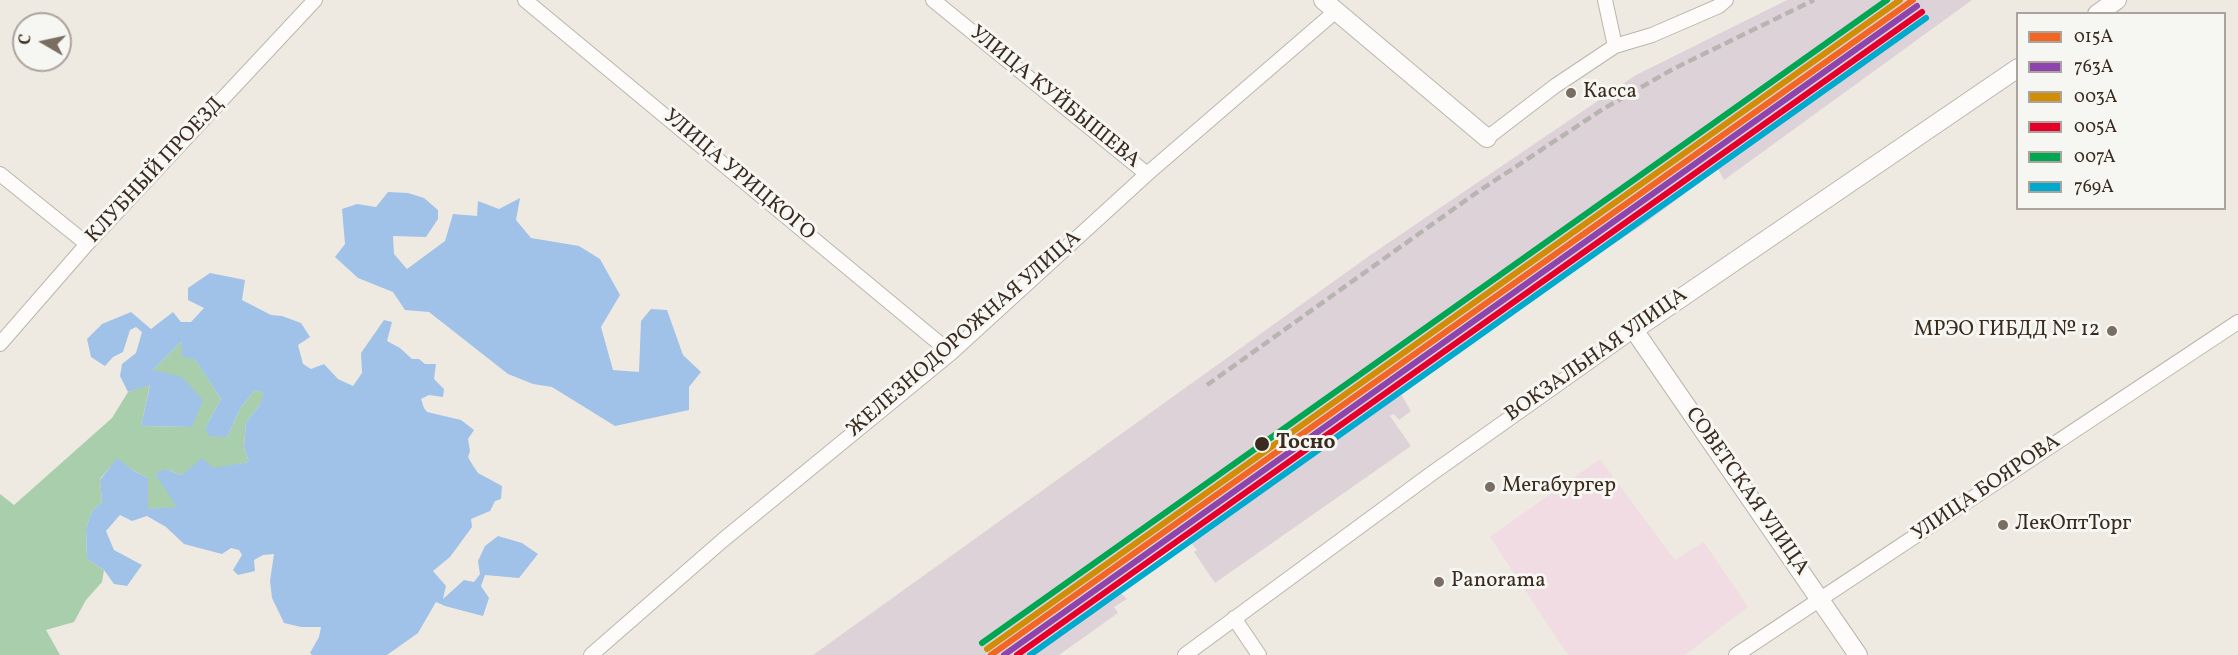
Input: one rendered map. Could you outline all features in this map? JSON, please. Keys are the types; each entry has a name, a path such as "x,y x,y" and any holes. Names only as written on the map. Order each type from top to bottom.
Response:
{"street":[{"name":"КЛУБНЫЙ ПРОЕЗД","path":"0,344 87,244 315,0"},
{"name":"УЛИЦА УРИЦКОГО","path":"525,0 951,353"},
{"name":"УЛИЦА КУЙБЫШЕВА","path":"933,0 1147,174"},
{"path":"1605,0 1615,46"},
{"path":"1330,5 1487,138 1555,86 1615,46 1652,35 1719,6 1726,0"},
{"path":"2100,12 2117,0"},
{"name":"ЖЕЛЕЗНОДОРОЖНАЯ УЛИЦА","path":"591,655 723,540 951,353 1330,5"},
{"name":"ВОКЗАЛЬНАЯ УЛИЦА","path":"1185,655 1634,330 2016,69"},
{"path":"0,174 87,244"},
{"name":"УЛИЦА БОЯРОВА","path":"1736,655 2238,322"},
{"name":"СОВЕТСКАЯ УЛИЦА","path":"1634,330 1858,655"},
{"path":"1234,618 1259,655"}],"shaded area":[{"path":"1787,0 1972,0 1724,180 1718,169 1644,224 1551,285 1399,391 1411,411 1399,420 1394,414 1390,416 1411,446 1215,583 1194,552 1197,550 1187,538 1116,589 1127,599 1114,607 1118,613 1059,655 813,655 1369,256 1636,75"},
{"path":"1600,459 1675,560 1704,542 1748,607 1685,655 1568,655 1490,537"}],"green space":[{"path":"183,340 221,399 205,428 227,437 241,407 255,390 265,393 259,406 246,422 244,447 249,462 182,475 165,469 178,508 148,509 148,478 117,459 100,479 102,502 92,511 86,528 87,559 104,570 102,582 86,600 74,622 46,630 60,655 0,655 0,494 14,505 112,418 128,392 150,384 141,426 192,427 152,371"}],"water":[{"path":"388,192 408,193 424,198 438,210 438,219 426,237 393,236 394,254 407,269 445,241 453,214 477,216 478,201 499,209 520,198 516,220 531,238 579,246 600,259 620,295 601,327 613,370 639,372 641,321 651,309 667,310 683,355 701,372 689,387 689,410 615,426 552,387 533,384 508,374 429,312 405,310 393,292 358,278 335,257 345,244 342,209 357,204 376,207"},
{"path":"210,273 245,280 242,300 271,315 282,316 301,323 310,337 298,345 303,364 311,369 324,364 338,379 353,386 362,373 361,353 384,320 392,322 387,341 400,348 412,359 419,359 425,364 436,364 434,379 444,389 443,397 429,395 421,399 424,408 427,412 461,420 474,430 468,439 470,451 468,457 478,473 502,486 501,499 495,501 490,511 471,519 472,527 450,557 433,571 446,586 443,599 464,580 474,582 480,574 478,561 485,546 498,536 522,543 538,554 519,578 485,575 481,586 489,598 483,616 436,602 418,633 387,655 312,655 310,653 319,637 321,627 301,627 284,623 272,598 270,581 274,554 263,555 254,560 255,571 238,575 233,570 242,555 239,550 231,548 222,554 184,544 166,527 147,516 132,521 120,515 106,531 114,550 142,565 127,586 114,584 104,570 87,559 86,528 92,511 102,502 100,480 117,458 148,478 148,509 177,507 155,474 165,469 182,475 202,458 213,468 249,462 244,447 246,422 259,406 264,393 255,390 241,407 227,437 209,436 205,428 221,399 195,359 182,357 182,341 153,370 182,377 203,400 192,427 141,426 150,385 128,392 120,376 122,364 136,353 142,332 136,327 130,330 123,352 113,357 105,366 91,357 87,339 102,324 131,312 151,329 173,312 181,322 191,322 204,308 188,300 188,288"}],"railway":[{"path":"1207,385 1476,193 1603,109 1673,69 1814,0"}],"transit line":[{"name":"007А","path":"982,643 1887,0"},
{"name":"003А","path":"987,649 1900,0"},
{"name":"015А","path":"991,655 1913,0"},
{"name":"763А","path":"1004,655 1917,6"},
{"name":"005А","path":"1017,655 1922,12"},
{"name":"769А","path":"1030,655 1926,18"}],"place":[{"name":"Касса","path":"1571,93"},
{"name":"МРЭО ГИБДД № 12","path":"2112,331"},
{"name":"Тосно","path":"1262,444"},
{"name":"Мегабургер","path":"1490,487"},
{"name":"ЛекОптТорг","path":"2003,525"},
{"name":"Panorama","path":"1439,582"}]}
